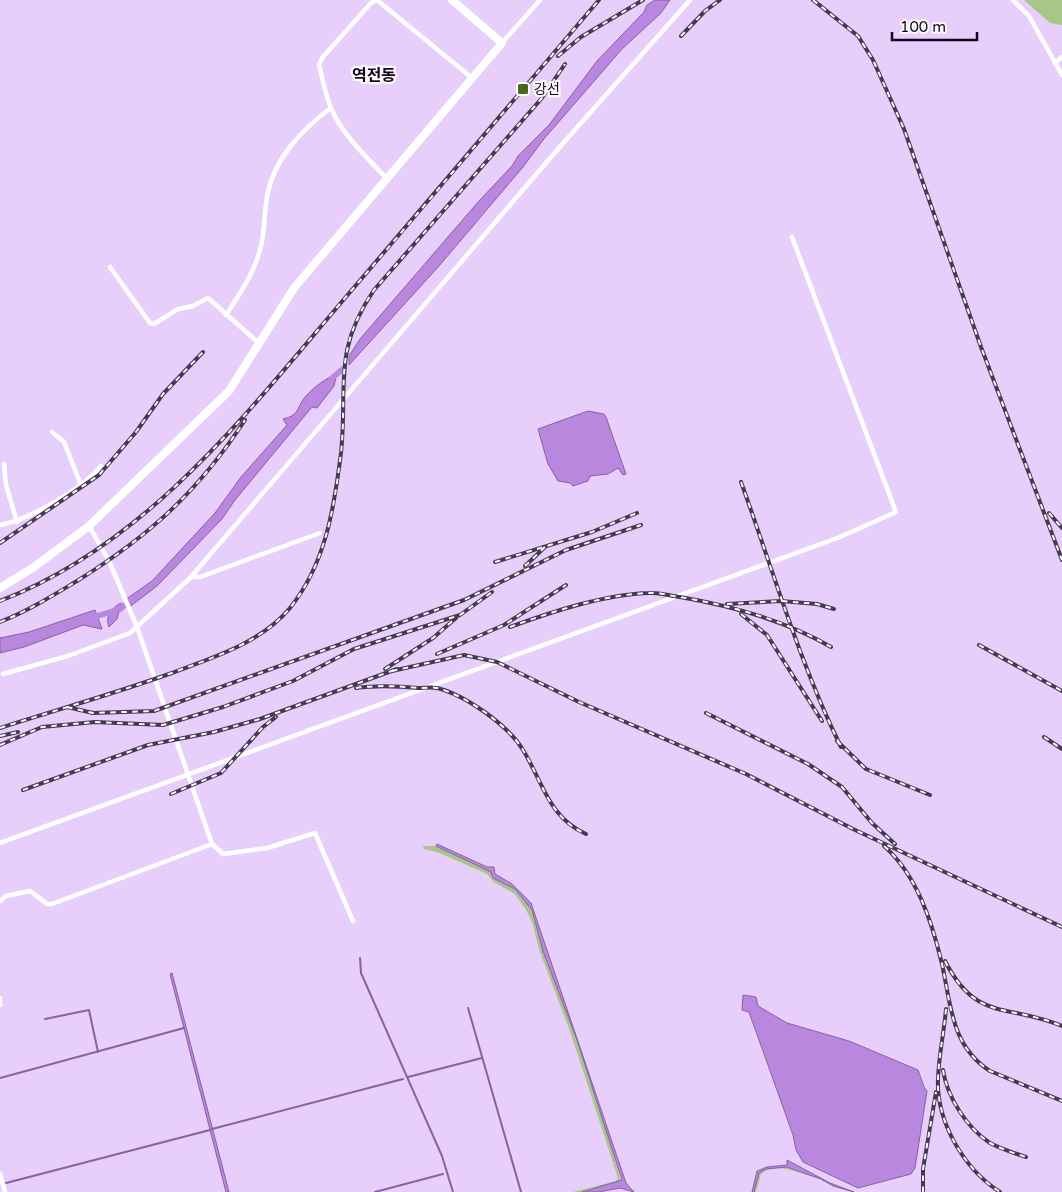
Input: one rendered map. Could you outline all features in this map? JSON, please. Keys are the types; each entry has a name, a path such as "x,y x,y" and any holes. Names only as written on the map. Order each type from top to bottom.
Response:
{"main road":[{"path":"0,588 34,568 89,526 229,391 294,288 502,43 452,0"}],"street":[{"path":"387,178 348,138 331,108 319,65 322,58 377,0 472,78"},
{"path":"502,43 540,0"},
{"path":"3,674 68,656 130,633 192,576 558,148 690,0"},
{"path":"1013,0 1029,16 1062,75"},
{"path":"1055,63 1062,57"},
{"path":"226,315 256,263 260,249 268,195 276,170 307,126 331,108"},
{"path":"0,843 187,773 840,537 896,512 792,237"},
{"path":"110,267 150,323 154,324 178,309 193,306 204,298 208,298 260,344"},
{"path":"52,432 64,442 81,485"},
{"path":"4,464 6,485 17,522"},
{"path":"0,525 17,522 81,485 101,466"},
{"path":"89,526 109,561 137,627 212,844 223,854 267,848 315,833 354,921"},
{"path":"192,576 200,577 320,533"},
{"path":"0,901 6,896 30,891 47,904 52,904 212,844"},
{"path":"0,998 0,1005"},
{"path":"0,1174 5,1192"}],"green space":[{"path":"1024,0 1062,0 1062,25 1050,23"},
{"path":"423,846 436,846 491,872 515,889 532,910 543,951 577,1040 621,1182 582,1192 573,1192 616,1181 618,1178 571,1034 540,952 532,922 526,910 515,894 494,882 487,874 437,852 424,849"},
{"path":"787,1167 821,1179 814,1177 776,1168"},
{"path":"774,1168 761,1174 756,1192 754,1192 759,1173 766,1169"}],"shaded area":[{"path":"655,0 670,0 661,13 622,49 543,140 523,167 439,266 349,365 349,356 360,339 479,201 512,166 518,156 549,125 597,61 644,12 647,5"},
{"path":"337,373 334,386 317,408 312,407 235,500 222,519 157,586 128,608 125,600 152,581 215,513 241,477 287,425 283,419 296,413 310,392"},
{"path":"588,411 604,414 606,417 626,474 623,475 618,468 608,474 590,476 588,481 573,486 570,483 558,481 548,464 538,429"},
{"path":"121,603 123,610 119,612 117,619 109,627 108,616 114,607"},
{"path":"95,610 102,629 83,625 24,647 0,653 0,638 29,632"},
{"path":"437,844 487,867 494,867 495,874 512,884 531,903 626,1183 634,1192 620,1188 599,1192 582,1192 622,1180 577,1040 543,951 532,910 515,889 493,878 491,872 436,846"},
{"path":"172,973 229,1192 226,1192 170,974"},
{"path":"743,995 756,997 758,1006 787,1023 849,1041 918,1070 927,1091 915,1168 911,1174 858,1188 803,1162 796,1150 793,1135 749,1012 742,1010"},
{"path":"787,1160 830,1183 854,1192 833,1186 821,1179 787,1167 766,1169 759,1173 754,1192 752,1192 757,1171 767,1167 787,1165"}],"waterway":[{"path":"332,378 343,369"},
{"path":"91,618 120,609 130,601"},
{"path":"360,958 361,973 442,1156 453,1192"},
{"path":"468,1008 521,1192"},
{"path":"45,1019 89,1010 98,1052"},
{"path":"0,1078 184,1028"},
{"path":"408,1077 482,1058"},
{"path":"212,1129 403,1079"},
{"path":"6,1183 210,1130"},
{"path":"375,1192 443,1174"}],"railway":[{"path":"0,601 54,576 104,545 150,509 193,469 235,426 274,381 599,0"},
{"path":"558,56 581,37 643,0"},
{"path":"681,36 705,11 720,0"},
{"path":"813,0 858,36 873,60 904,129 981,347 1062,560"},
{"path":"0,728 127,688 218,656 264,631 278,621 290,608 312,573 320,554 331,514 341,453 344,369 352,332 361,312 374,290 542,98 565,64"},
{"path":"0,543 99,475 136,432 163,394 203,352"},
{"path":"0,622 49,598 77,581 127,547 149,529 190,491 227,446 245,420"},
{"path":"741,482 799,649 841,747"},
{"path":"495,562 592,532 637,513"},
{"path":"1049,513 1062,528"},
{"path":"67,707 93,713 154,711 464,600 566,550 641,525"},
{"path":"525,566 545,547"},
{"path":"437,654 504,625 566,585"},
{"path":"0,745 42,727 95,722 163,725 223,707 293,681 354,649 460,615 492,592"},
{"path":"510,627 597,600 633,594 657,593 758,615 795,629 831,647"},
{"path":"727,604 781,601 817,604 834,609"},
{"path":"741,614 767,635 822,721"},
{"path":"385,669 433,638 456,618"},
{"path":"979,645 1062,691"},
{"path":"392,671 464,655 497,662 579,702 746,774 853,829 1062,927"},
{"path":"23,790 148,745 214,732 260,719 397,669"},
{"path":"356,688 372,686 437,688 473,704 497,721 516,740 555,808 573,827 586,834"},
{"path":"706,713 808,764 842,787 872,823 895,844"},
{"path":"171,794 221,773 263,727 276,717"},
{"path":"0,736 18,732"},
{"path":"1044,737 1062,749"},
{"path":"837,741 866,769 930,795"},
{"path":"884,846 906,871 922,900 938,948 955,1024 967,1050 990,1071 1062,1101"},
{"path":"945,961 957,981 969,994 982,1003 1062,1026"},
{"path":"946,1009 938,1078 942,1111 947,1127 964,1157 975,1171 1000,1192"},
{"path":"943,1070 949,1091 959,1111 974,1129 990,1143 1026,1157"},
{"path":"923,1192 923,1169 936,1092"}],"place":[{"name":"강선","path":"523,89"}],"district":[{"name":"역전동","path":"374,75"}]}
